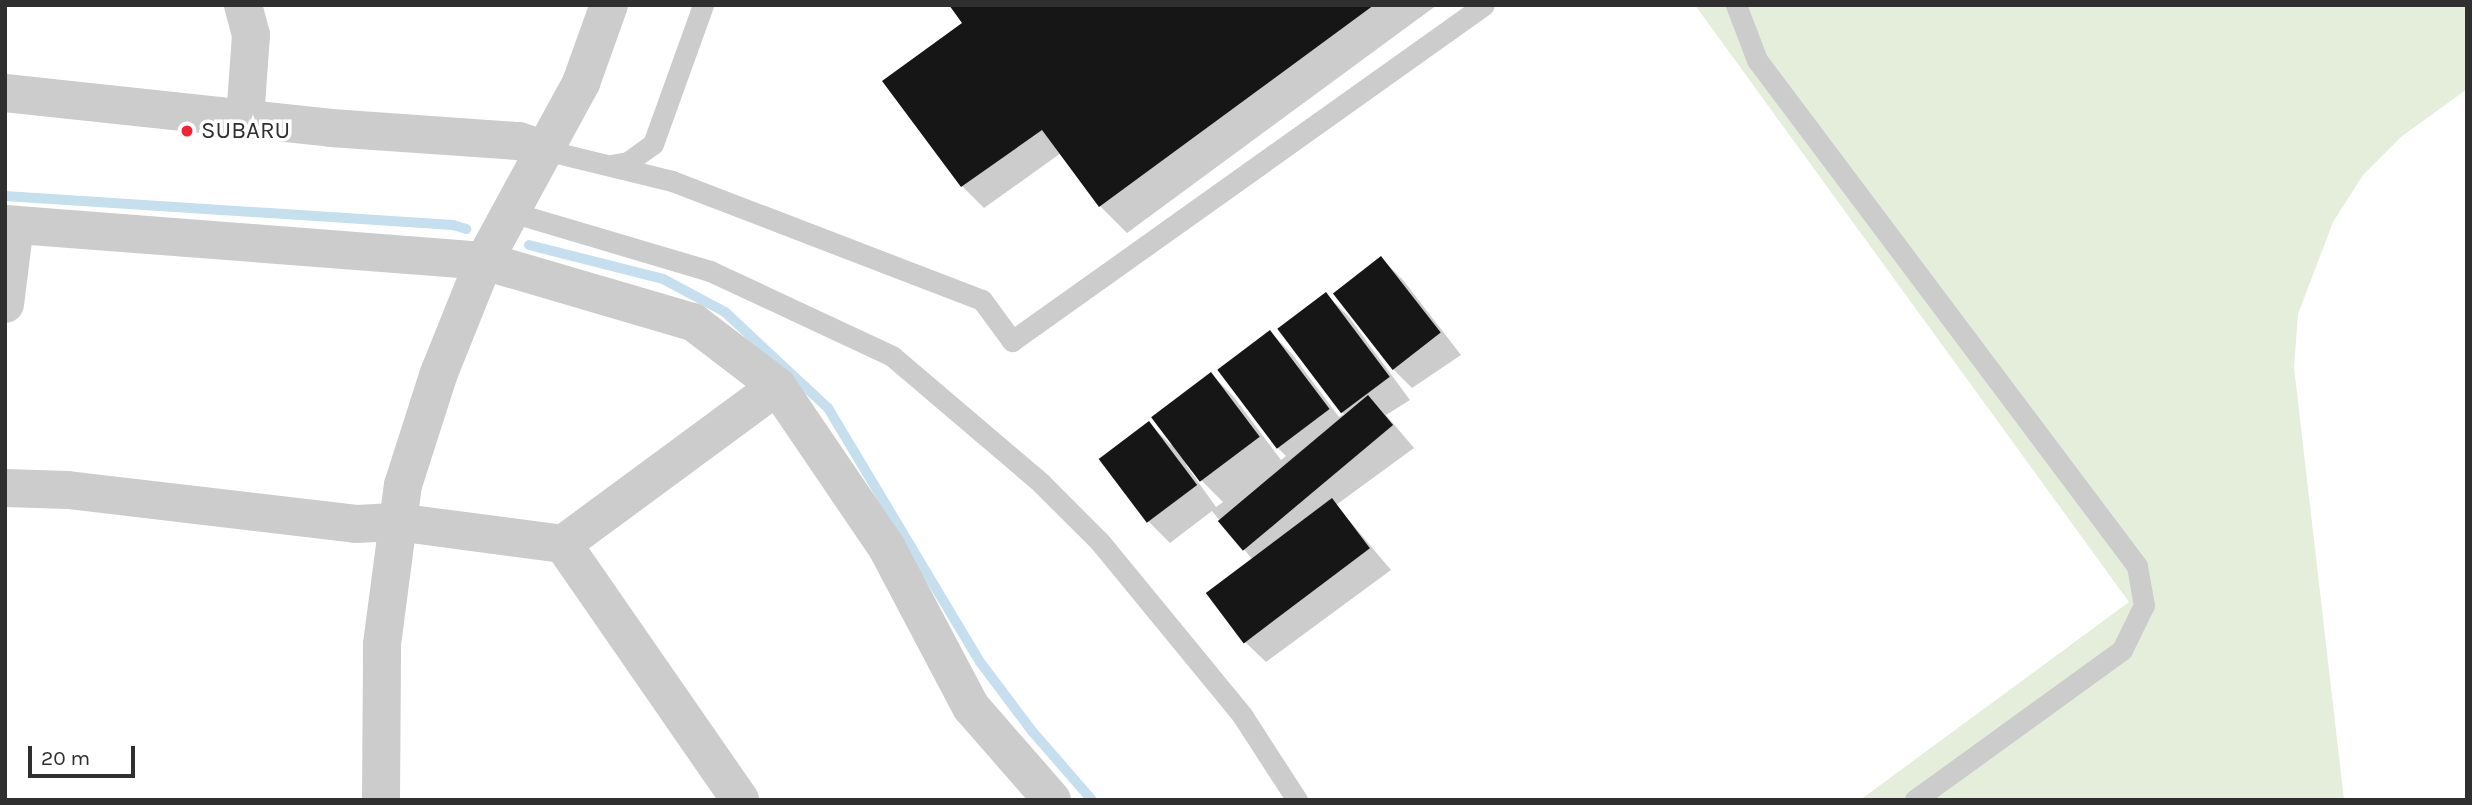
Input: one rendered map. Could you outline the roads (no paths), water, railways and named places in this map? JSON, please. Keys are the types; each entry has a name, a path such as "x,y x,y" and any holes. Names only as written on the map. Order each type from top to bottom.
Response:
{"street":[{"path":"243,5 251,35 245,118"},
{"path":"381,800 382,644 403,485 439,373 484,261 581,83 609,5"},
{"path":"5,93 245,118 519,141 545,150"},
{"path":"5,304 10,224 484,261 693,322 777,386 887,548 971,707 1052,800"},
{"path":"5,488 68,490 356,524 396,522 563,544 777,386"},
{"path":"563,544 740,800"}],"lane":[{"path":"608,166 628,162 653,144 703,5"},
{"path":"545,150 672,181 982,300 1013,341 1484,5"},
{"path":"1735,5 1757,60 2137,566 2144,605 2122,650 1915,800"},
{"path":"511,212 710,271 892,356 1041,483 1100,542 1242,715 1297,800"}],"waterway":[{"path":"5,196 453,225 466,229"},
{"path":"529,245 663,279 725,312 828,408 980,662 1032,731 1092,800"}],"place":[{"name":"SUBARU","path":"187,131"}]}
